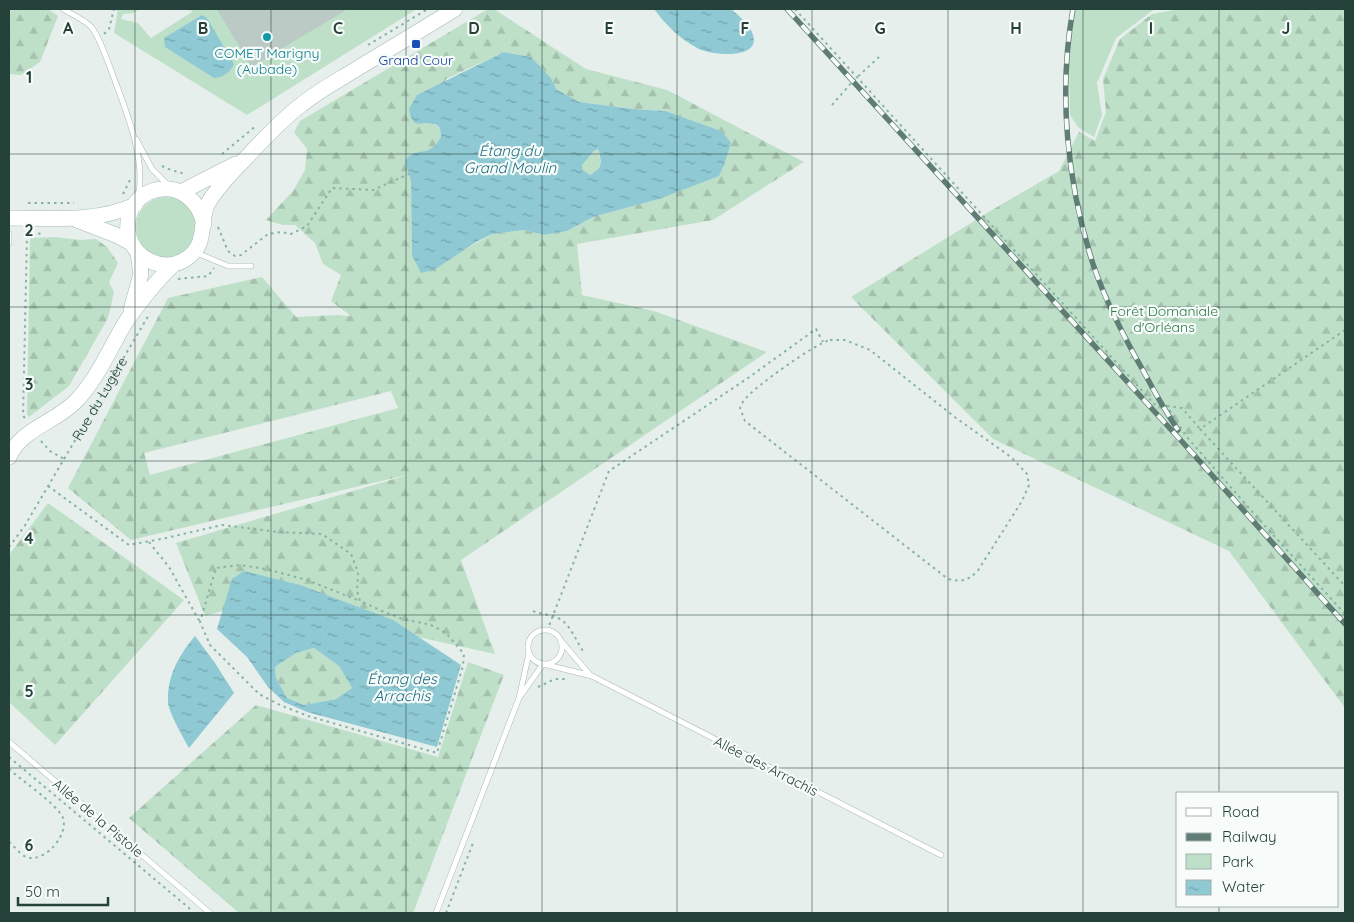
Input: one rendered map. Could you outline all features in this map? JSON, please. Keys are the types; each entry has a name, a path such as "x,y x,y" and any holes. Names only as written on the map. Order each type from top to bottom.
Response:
{"street":[{"path":"76,219 116,235 148,261 161,265 174,264 185,260 200,244 203,234 210,224 207,205 242,161 301,105 455,9"},
{"path":"178,191 242,161"},
{"path":"134,248 128,233 130,212 144,195 154,190 164,188 178,191 190,197 210,224"},
{"path":"9,218 76,219 121,211 135,204"},
{"name":"Rue du Lugère","path":"127,320 141,274 134,248"},
{"name":"Rue du Lugère","path":"9,458 13,448 20,440 36,428 60,415 87,388 127,320 153,286 174,264"}],"lane":[{"path":"64,9 92,27 122,99 133,134 140,184 135,204"},
{"path":"133,134 152,169 163,182 178,191"},
{"path":"9,234 9,242"},
{"path":"194,252 228,266 251,266"},
{"path":"436,913 519,698 529,654 530,638 538,631 554,633 576,661 592,676"},
{"path":"519,698 543,664 553,662 560,654 559,638"},
{"path":"529,654 534,661 592,676"},
{"name":"Allée des Arrachis","path":"592,676 941,855"},
{"name":"Allée de la Pistole","path":"9,742 210,913"}],"path":[{"path":"98,40 109,29 114,9"},
{"path":"796,9 1156,406 1182,408 1345,586"},
{"path":"832,105 879,57"},
{"path":"119,197 125,193 129,181 134,174"},
{"path":"210,224 228,250 235,256 241,255 268,234 280,232 290,234 307,226 332,188 373,190 408,174"},
{"path":"28,203 80,204"},
{"path":"28,422 23,416 27,236 44,233 45,228"},
{"path":"172,282 180,279 208,276"},
{"name":"Rue du Lugère","path":"9,547 24,527 150,313"},
{"path":"547,631 609,471 748,378 816,329 823,342"},
{"path":"1200,429 1345,330"},
{"path":"845,340 870,350 956,418 1011,457 1027,474 1030,485 1022,501 977,572 967,580 958,582 948,579 746,421 740,408 745,399 763,383 823,342 845,340"},
{"path":"1166,406 1186,436 1345,614"},
{"path":"39,438 50,452 64,459"},
{"path":"48,486 129,545 222,525 278,532 322,534 350,554 358,572 357,591 360,601"},
{"path":"148,541 169,567 200,622 210,645 260,694 280,705 308,716 437,753 464,654 446,633 431,625 382,611 307,580 266,569 240,565 216,568 200,622"},
{"path":"533,611 564,621 583,651 576,661"},
{"path":"537,688 545,682 554,679 568,680 572,671"},
{"path":"9,757 189,908 192,913"},
{"path":"9,769 54,807 62,816 64,824 63,833 57,843 46,853 36,857 27,857 9,842"},
{"path":"446,913 474,840"}],"green space":[{"path":"11,9 48,9 58,16 40,62 21,75 9,74 9,16"},
{"path":"118,9 140,9 133,13 123,14 121,19 138,23 151,38 192,12 190,9 217,9 252,66 347,9 417,9 247,115 114,33"},
{"path":"488,9 494,9 586,69 667,90 804,162 713,220 577,244 582,295 654,311 767,352 461,560 495,654 255,601 205,616 176,543 411,474 131,540 68,488 168,298 262,277 296,317 351,316 331,301 341,275 323,264 315,243 295,225 283,225 266,220 293,191 305,170 307,149 294,132 300,121","holes":["504,52 531,57 551,78 556,89 579,102 665,111 659,199 593,217 567,231 544,235 524,230 492,234 455,255 412,255 411,181 405,161 411,154 426,151 433,147 441,137 440,128 432,123 446,79","391,391 398,408 150,475 144,453"]},
{"path":"1076,9 1158,9 1152,11 1116,38 1097,83 1102,115 1094,137 1078,127 1070,115 1069,66"},
{"name":"Forêt Domaniale d'Orléans","path":"1179,9 1345,9 1345,708 1229,551 993,439 851,297 1059,171 1079,132 1095,141 1106,112 1103,79 1120,39 1152,14"},
{"path":"598,149 600,164 597,170 590,175 582,169 582,165"},
{"path":"166,197 182,202 187,206 191,211 196,227 191,243 187,248 182,252 166,257 150,252 145,248 141,243 136,227 141,211 145,206 150,202"},
{"path":"55,237 80,240 96,239 107,247 118,263 109,282 114,292 108,318 69,386 29,417 27,414 30,238"},
{"path":"48,503 184,600 55,745 9,702 9,555"},
{"path":"314,648 339,666 352,688 336,699 304,705 287,698 276,678 275,667 296,653"},
{"path":"468,662 504,675 413,913 239,913 129,818 256,705 438,757"}],"water":[{"path":"654,9 731,9 749,27 753,35 753,43 749,49 732,54 703,51 679,36"},
{"path":"202,15 207,18 234,64 226,74 220,77 214,78 165,47 164,38"},
{"name":"Étang du Grand Moulin","path":"504,52 531,57 551,78 556,89 579,102 665,111 718,130 731,143 719,176 659,199 593,217 567,231 544,235 524,230 492,234 476,242 434,270 421,273 412,255 411,181 405,161 411,154 426,151 433,147 441,137 440,128 436,125 429,123 418,124 413,120 409,109 417,95","holes":["598,149 601,161 597,170 590,175 582,169 582,165"]},
{"name":"Étang des Arrachis","path":"244,571 300,585 393,620 461,665 437,747 307,712 284,702 268,687 247,657 217,629 232,579","holes":["314,648 339,666 352,688 336,699 304,705 287,698 276,678 275,667 296,653"]},
{"path":"195,636 234,693 189,748 171,712 168,692 175,666"}],"building":[{"name":"COMET Marigny (Aubade)","path":"217,9 347,9 252,66"}],"railway":[{"path":"787,9 1186,446 1345,624"},
{"path":"1073,9 1068,41 1066,105 1071,170 1084,233 1098,278 1116,320 1130,348 1178,430"}],"place":[{"name":"COMET Marigny (Aubade)","path":"267,37"},
{"name":"Grand Cour","path":"416,44"}]}
